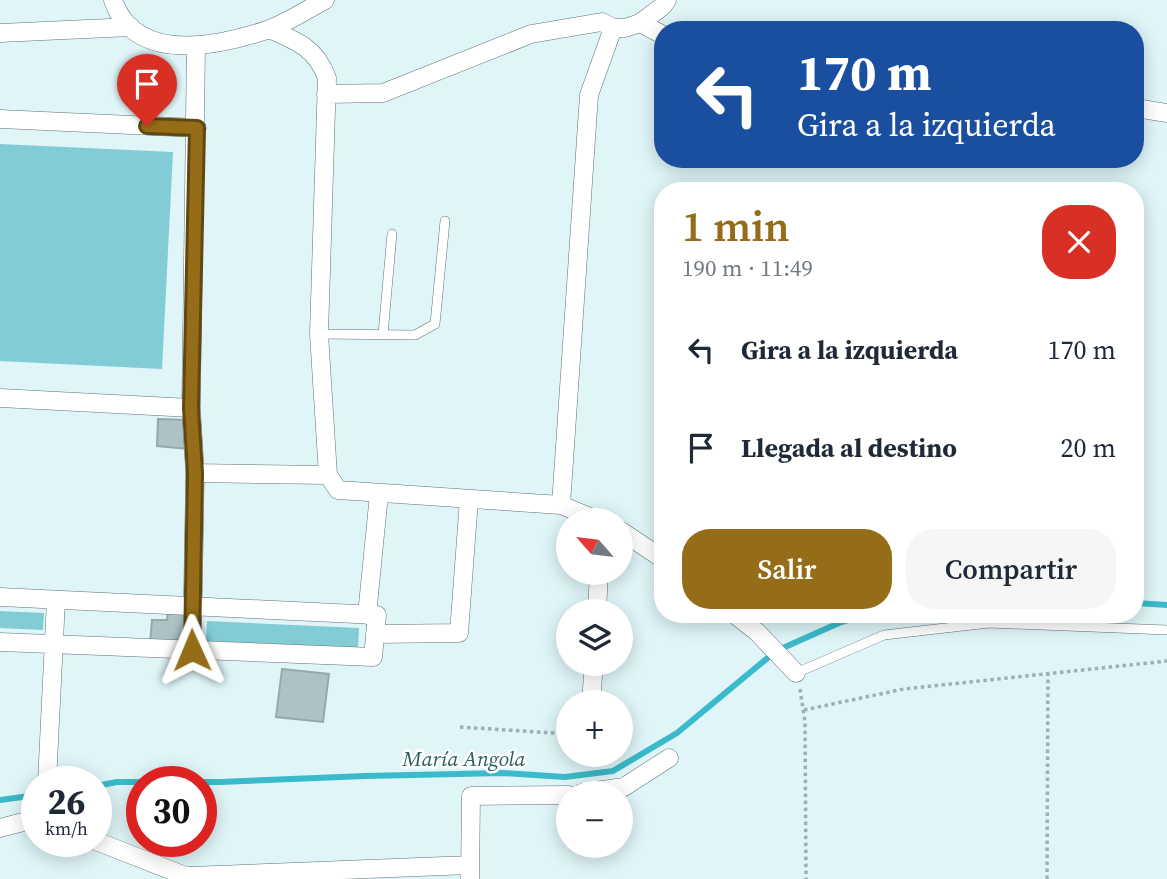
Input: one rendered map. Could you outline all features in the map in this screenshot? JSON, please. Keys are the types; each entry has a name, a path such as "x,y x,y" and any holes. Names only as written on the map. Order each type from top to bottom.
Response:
{"street":[{"path":"113,0 116,9 131,27 146,37 166,45 196,47 269,29 325,0"},
{"path":"327,94 383,93 531,34 602,22 613,28 625,28 640,23 667,0"},
{"path":"640,23 654,30"},
{"path":"0,33 131,27"},
{"path":"561,505 589,95 613,28"},
{"path":"269,29 292,39 321,61 327,78 319,334 328,475 338,490 561,505 568,508"},
{"path":"192,650 195,473 191,408 197,128 196,47"},
{"path":"1144,109 1167,113"},
{"path":"0,119 197,128"},
{"path":"0,398 191,408"},
{"path":"195,473 328,475"},
{"path":"368,615 379,494"},
{"path":"375,634 459,633 470,499"},
{"path":"634,540 654,553"},
{"path":"0,597 377,615 373,657 0,642"},
{"path":"48,766 56,600"},
{"path":"746,623 796,673"},
{"path":"633,781 669,758"},
{"path":"112,847 192,877 470,872 471,796 556,795"},
{"path":"0,828 21,822"}],"lane":[{"path":"319,334 415,335 435,324 445,221"},
{"path":"383,334 392,234"},
{"path":"796,673 884,635 989,624 1167,630"}],"path":[{"path":"804,710 904,689 1167,661"},
{"path":"796,673 804,710 806,879"},
{"path":"1048,673 1048,879"},
{"path":"460,727 556,733"}],"shaded area":[{"path":"0,144 173,152 162,369 0,361"},
{"path":"0,611 44,613 43,630 0,628"},
{"path":"207,621 359,628 358,648 206,641"}],"building":[{"path":"158,419 187,420 188,449 157,446"},
{"path":"168,611 186,611 187,646 150,643 152,620 167,620"},
{"path":"282,669 329,674 323,722 276,717"}],"waterway":[{"name":"María Angola","path":"1144,604 1167,605"},
{"name":"María Angola","path":"112,783 503,773 565,777 613,771 677,733 776,651 839,623"},
{"name":"María Angola","path":"0,800 21,797"}],"route":[{"path":"147,126 197,128 191,408 195,473 192,650"}]}
